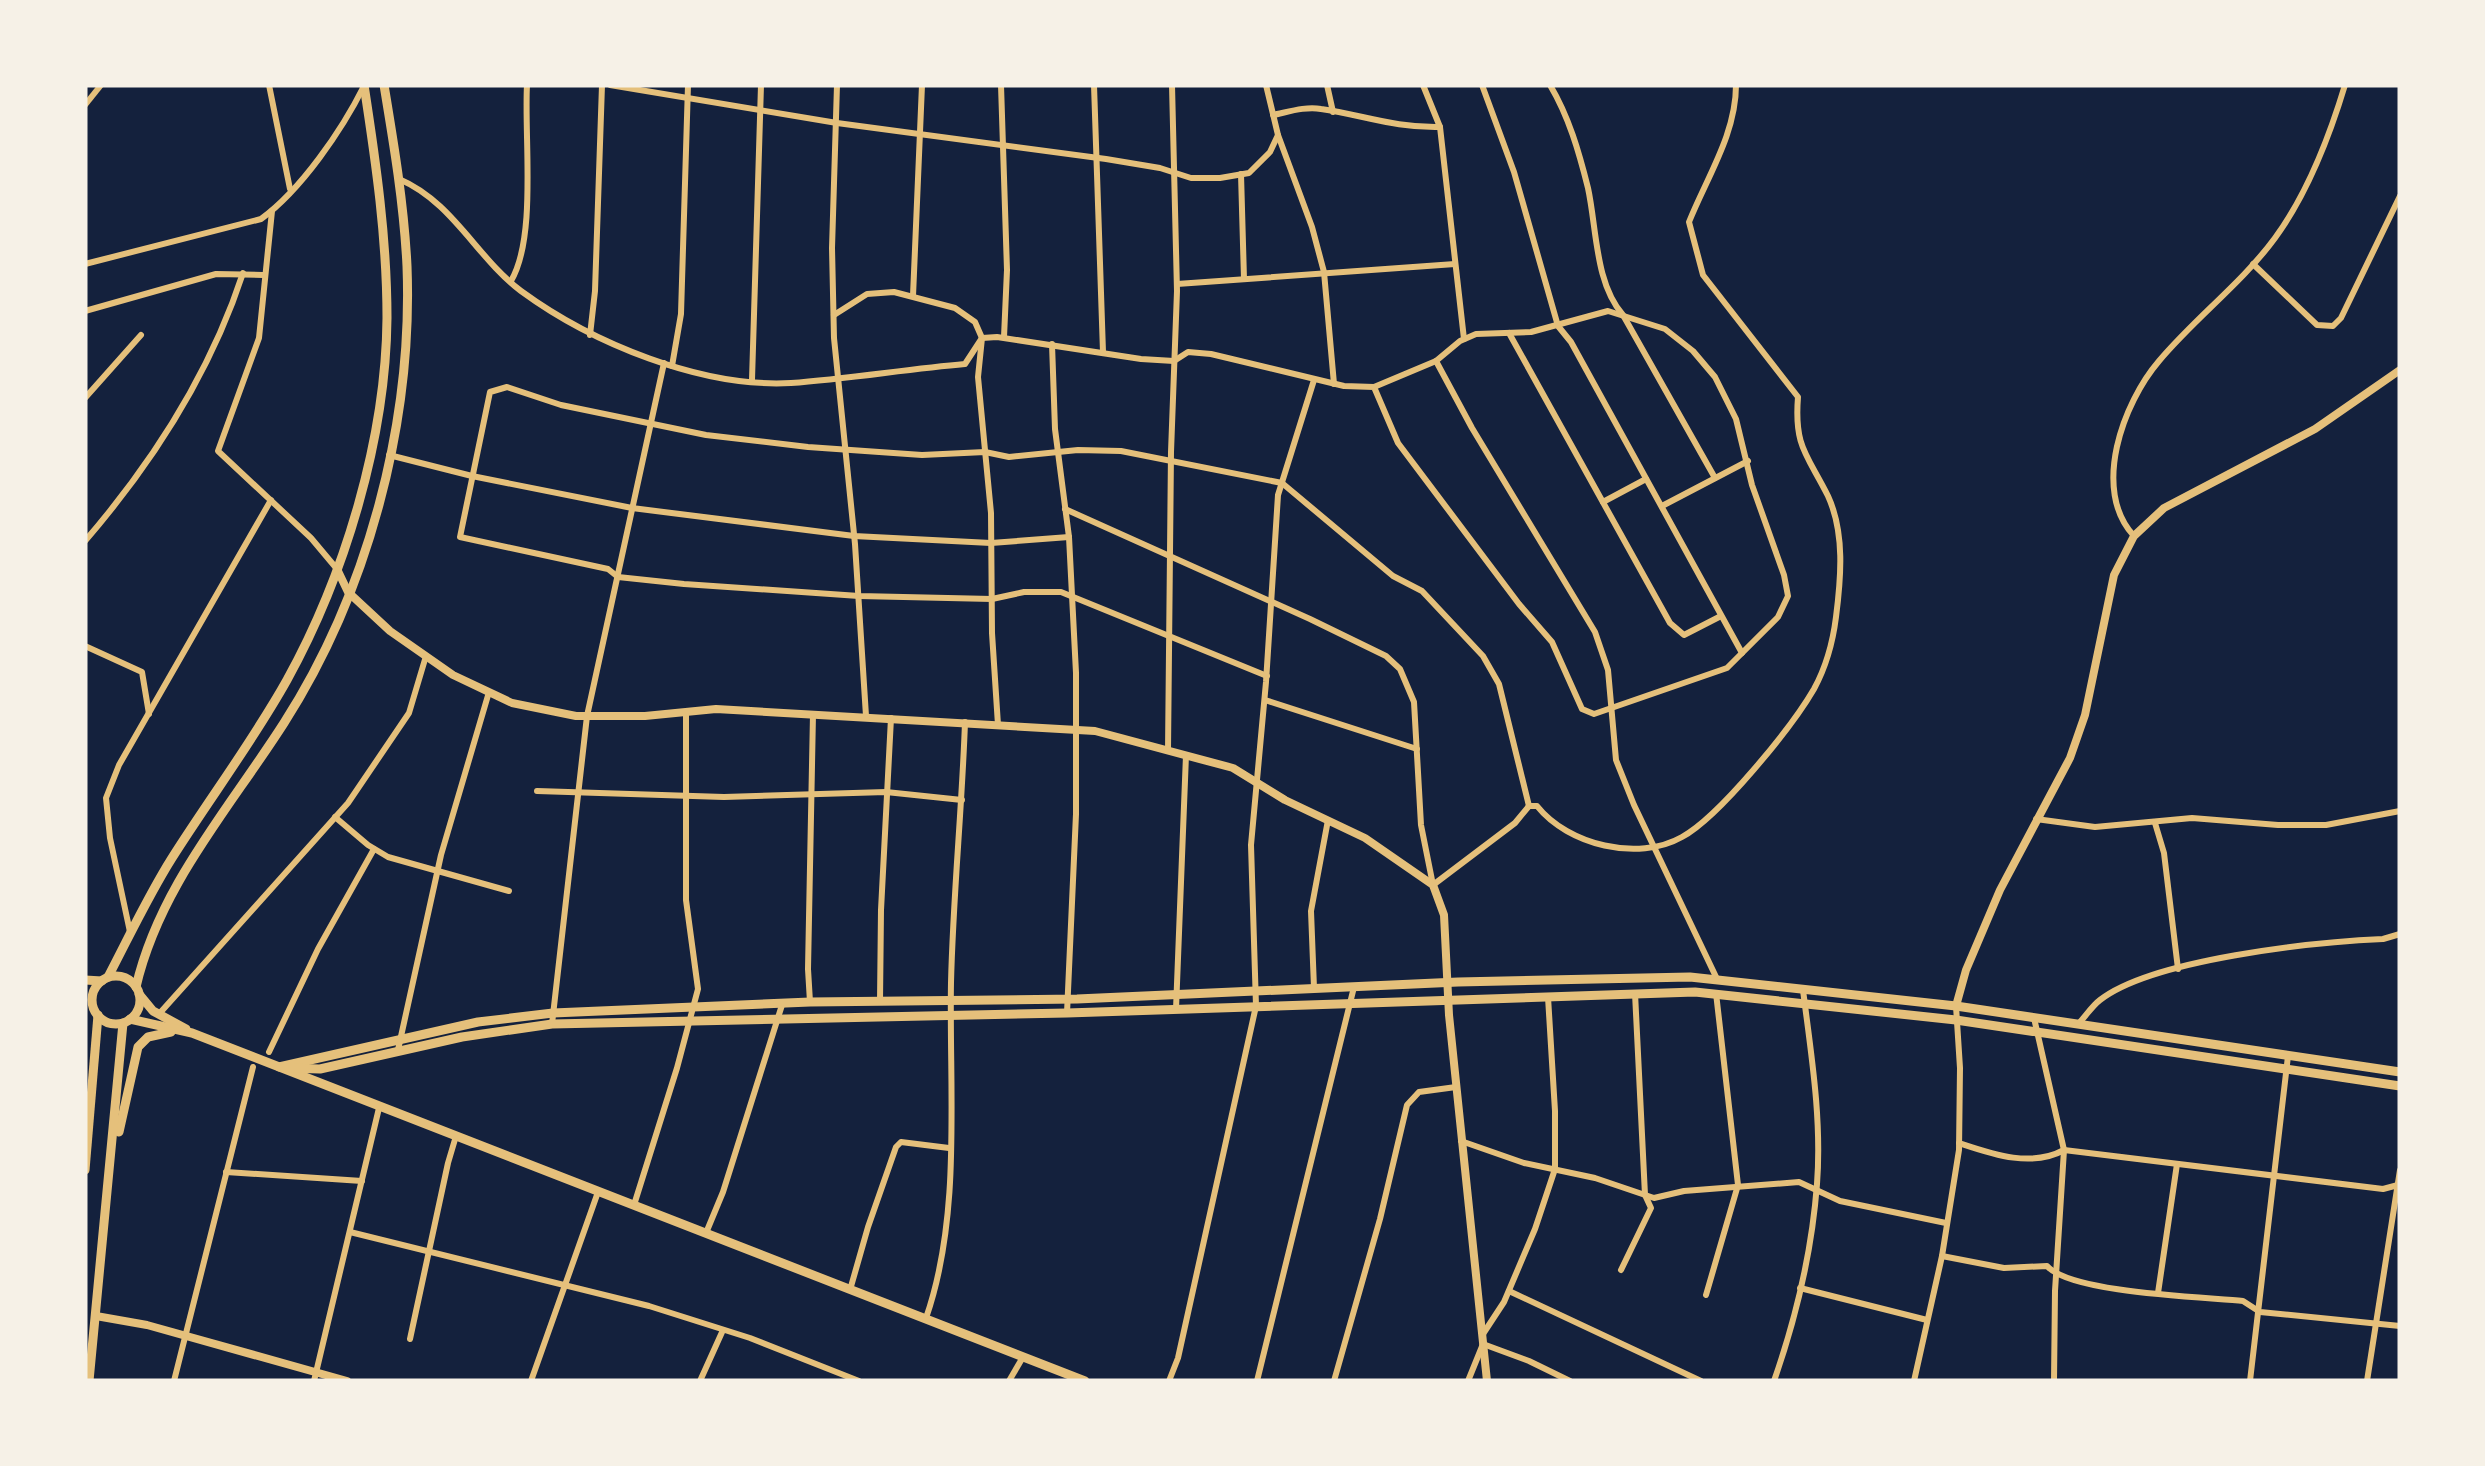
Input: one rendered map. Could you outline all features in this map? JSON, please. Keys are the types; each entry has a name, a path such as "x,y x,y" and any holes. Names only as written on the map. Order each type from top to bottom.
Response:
{"main road":[{"path":"85,1170 94,993 172,859 277,698 309,636 356,512 383,374 387,322 384,230 364,85"},
{"path":"89,1381 127,1021 139,1007 138,991 147,944 170,895 285,722 315,668 372,526 389,455 406,316 406,246 384,85"},
{"path":"279,1067 478,1022 553,1013 1690,977 2400,1086"},
{"path":"85,980 125,978 159,1014 192,1033 1086,1381"},
{"path":"279,1067 314,1070 488,1032 552,1024 1716,993 1956,1006 2400,1072"},
{"path":"93,1009 108,1022 127,1021 192,1033"},
{"path":"109,1178 138,1046 148,1037 176,1031"}],"street":[{"path":"85,104 101,85"},
{"path":"269,85 290,191"},
{"path":"85,264 261,218 272,211 337,133 364,85"},
{"path":"510,281 520,265 525,224 528,85"},
{"path":"590,335 606,85 836,123 1096,158 1192,178 1249,172 1270,152 1278,135"},
{"path":"552,1024 586,716 650,422 681,314 688,85"},
{"path":"752,380 761,85"},
{"path":"837,85 834,316 866,716"},
{"path":"913,296 922,85"},
{"path":"1001,85 1007,270 1004,338"},
{"path":"1094,85 1102,352"},
{"path":"1168,751 1177,284 1172,85"},
{"path":"1266,85 1278,135 1324,272 1334,384"},
{"path":"1327,85 1333,112"},
{"path":"1423,85 1440,127 1464,339"},
{"path":"1482,85 1514,172 1558,326 1571,342 1742,653"},
{"path":"1550,85 1574,136 1608,299 1623,315 1715,478"},
{"path":"1528,806 1536,806 1548,820 1589,842 1656,849 1685,836 1719,806 1794,718 1814,688 1830,650 1841,563 1828,497 1800,445 1798,397 1703,275 1688,222 1724,146 1736,85"},
{"path":"2134,536 2120,516 2112,480 2115,451 2142,388 2159,361 2275,238 2303,191 2345,85"},
{"path":"1273,115 1317,108 1416,127 1440,127"},
{"path":"1240,174 1244,278"},
{"path":"398,179 421,189 446,210 510,281 590,335 668,364 788,383 965,364 982,338"},
{"path":"2253,264 2318,324 2334,326 2400,196"},
{"path":"272,211 259,338 218,451 337,568 348,592 390,630 453,675 512,703 586,716 716,709 1094,731 1233,768 1365,838 1433,885"},
{"path":"1177,284 1455,264"},
{"path":"85,540 136,478 177,419 225,327 243,273"},
{"path":"85,311 216,274 264,275"},
{"path":"834,316 867,294 894,292 955,308 975,322 982,338 978,377 991,544 998,724"},
{"path":"982,338 1174,360 1188,352 1211,354 1314,380 1374,387 1436,362 1476,334 1558,326 1608,311 1665,329 1693,351 1714,378 1736,419 1752,485 1784,575 1788,596 1778,618 1727,668 1594,714 1582,710 1552,642 1398,443 1374,387"},
{"path":"1510,333 1670,624 1684,634 1721,616"},
{"path":"85,396 141,335"},
{"path":"1052,344 1058,452 1069,537 1077,730 1066,1013"},
{"path":"1436,362 1595,632 1608,670 1616,760 1718,980"},
{"path":"1914,1381 1942,1256 1959,1143 1956,1006 1986,922 2070,758 2084,715 2114,575 2134,536 2164,508 2314,429 2400,370"},
{"path":"1169,1381 1178,1358 1256,1006 1250,845 1267,676 1270,602 1282,483 1314,380"},
{"path":"1267,676 1061,592 1024,592 992,599 859,596 618,577 608,569 460,538 490,392 507,387 561,405 706,435 922,455 985,452 1009,457 1121,451 1282,483 1393,576 1422,591 1483,656 1499,684 1528,806 1515,824 1433,885"},
{"path":"389,455 632,508 854,536 991,544 1069,537"},
{"path":"1662,506 1748,461"},
{"path":"1604,502 1646,479"},
{"path":"130,933 113,857 106,798 119,764 271,500"},
{"path":"1066,509 1386,656 1400,669 1414,702 1421,825 1433,885 1444,916 1447,1000 1487,1381"},
{"path":"85,646 142,672 149,715"},
{"path":"159,1014 336,816 410,713 426,656"},
{"path":"398,1050 438,872 489,692"},
{"path":"1265,700 1417,749"},
{"path":"634,1205 698,989 686,900 686,712"},
{"path":"810,1002 813,714"},
{"path":"880,1002 891,718"},
{"path":"926,1320 938,1283 949,1193 951,1002 965,722"},
{"path":"1176,1009 1186,756"},
{"path":"537,791 724,797 886,792 962,800"},
{"path":"2036,819 2095,827 2192,818 2326,825 2400,811"},
{"path":"336,816 388,857 509,890"},
{"path":"1314,988 1311,911 1328,820"},
{"path":"2155,823 2164,853 2178,969"},
{"path":"269,1052 318,948 374,849"},
{"path":"2078,1024 2099,1000 2148,976 2265,950 2384,939 2400,934"},
{"path":"1257,1381 1354,987"},
{"path":"1621,1270 1651,1208 1645,1195 1635,993"},
{"path":"1706,1295 1738,1185 1716,993"},
{"path":"1468,1381 1483,1340 1509,1291 1555,1169 1548,996"},
{"path":"1774,1381 1808,1256 1816,1191 1817,1114 1804,996"},
{"path":"706,1233 723,1192 782,1005"},
{"path":"2034,1018 2064,1150 2054,1381"},
{"path":"2250,1381 2288,1056"},
{"path":"174,1381 252,1067"},
{"path":"1334,1381 1380,1220 1407,1105 1419,1092 1456,1086"},
{"path":"316,1377 379,1108"},
{"path":"410,1339 456,1136"},
{"path":"1461,1141 1524,1163 1595,1178 1654,1198 1684,1190 1799,1182 1840,1201 1946,1222"},
{"path":"850,1290 896,1147 901,1142 950,1148"},
{"path":"1959,1143 1992,1154 2028,1159 2054,1156 2064,1150 2383,1189 2398,1185"},
{"path":"2158,1293 2177,1164"},
{"path":"2368,1381 2400,1170"},
{"path":"226,1172 362,1180"},
{"path":"531,1381 598,1192"},
{"path":"350,1232 649,1306 859,1381"},
{"path":"1942,1256 2004,1268 2047,1266 2056,1276 2102,1287 2243,1301 2260,1312 2400,1326"},
{"path":"1800,1288 1927,1320"},
{"path":"1509,1291 1702,1381"},
{"path":"96,1316 147,1325 316,1377 346,1381"},
{"path":"700,1381 724,1330"},
{"path":"1483,1340 1570,1381"},
{"path":"1009,1381 1023,1357"},
{"path":"820,1381 826,1368"}]}
